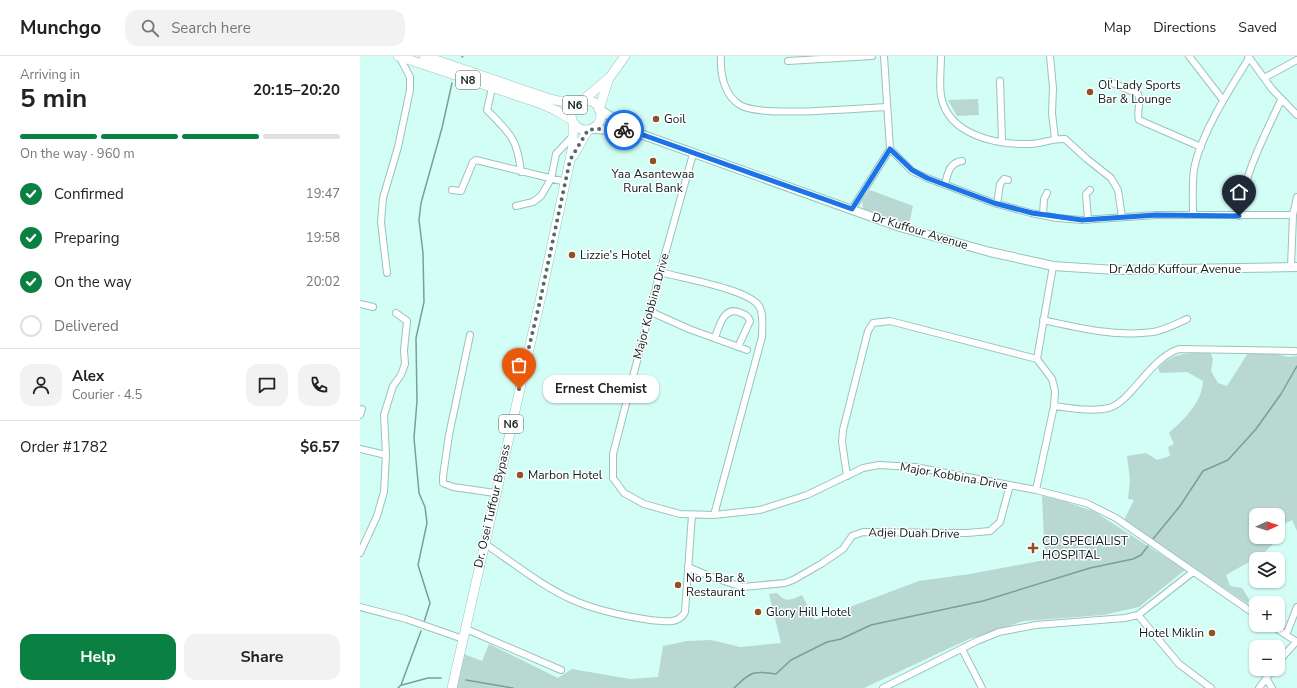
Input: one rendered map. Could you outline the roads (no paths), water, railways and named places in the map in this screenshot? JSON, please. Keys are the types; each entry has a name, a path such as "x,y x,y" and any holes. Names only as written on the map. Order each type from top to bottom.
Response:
{"highway":[{"name":"N8","path":"399,56 555,110 572,121"},
{"name":"N8","path":"424,56 434,58 548,98 559,101 581,101"},
{"name":"N6","path":"607,80 600,110 600,119 590,129 582,130 572,121 571,111 607,80 625,56"},
{"path":"548,98 577,96 607,80"},
{"name":"N6","path":"581,101 592,102 600,110"},
{"path":"555,110 568,128 571,158"},
{"name":"Dr. Osei Tuffour Bypass","path":"452,688 566,182 573,144 572,121"},
{"name":"Dr. Osei Tuffour Bypass","path":"571,158 590,129"}],"main road":[{"path":"600,110 615,118 632,131"},
{"path":"590,129 632,131"},
{"name":"Dr Kuffour Avenue","path":"632,131 900,227 990,252 1053,266"},
{"name":"Dr Addo Kuffour Avenue","path":"1053,266 1115,270 1294,267"}],"street":[{"path":"387,272 381,222 383,198 398,147 410,90 409,73 399,56"},
{"path":"721,56 724,84 739,105 750,109 770,112 887,107"},
{"path":"788,61 872,56"},
{"path":"852,209 890,149 884,56"},
{"path":"941,56 941,97 950,116 960,127 969,133 1002,142 1032,144 1055,139 1065,139 1111,178 1118,190 1122,217"},
{"path":"1050,56 1053,88 1052,113 1055,139"},
{"path":"1189,56 1223,100"},
{"path":"1193,215 1192,192 1194,168 1201,147 1223,100 1249,57 1281,100 1297,115"},
{"path":"1264,78 1297,60"},
{"path":"1000,81 1002,142"},
{"path":"1110,82 1138,94 1140,98 1137,117 1139,120 1201,147"},
{"path":"492,88 487,110 510,134 517,146 521,172"},
{"path":"1239,216 1242,192 1252,162 1281,100"},
{"path":"516,206 533,202 541,196 551,179 556,154 570,139"},
{"path":"890,149 912,170 997,204 1043,215 1088,220 1122,217 1193,215 1293,215"},
{"name":"Major Kobbina Drive","path":"693,154 649,311 613,454 613,478 624,493 637,501 661,509 692,514 714,515 768,508 807,495 870,466 900,465 1010,485 1086,503 1107,513 1249,610"},
{"path":"452,190 461,191 473,162 476,160 566,182"},
{"path":"945,184 950,167 954,162 962,161"},
{"path":"997,204 1000,184 1004,179 1008,180"},
{"path":"1088,220 1086,194 1090,190"},
{"path":"1043,215 1044,199 1047,193"},
{"path":"1294,267 1293,215 1297,197"},
{"path":"1037,359 1053,266"},
{"path":"660,272 744,294 758,306 761,311 762,337 714,515"},
{"path":"360,304 373,307"},
{"path":"715,338 725,314 736,310 746,315 750,321 738,347"},
{"path":"649,311 688,329 747,350"},
{"path":"360,553 375,521 384,492 386,455 384,415 393,386 401,375 405,364 404,350 407,321 396,313"},
{"path":"1043,320 1089,329 1133,333 1152,332 1187,319"},
{"path":"847,476 842,448 843,430 868,330 873,323 890,321 1037,359 1054,384 1054,406 1036,490"},
{"path":"470,335 449,435 443,476 444,483 454,487 495,493"},
{"path":"1054,406 1090,409 1115,405 1166,355 1179,349 1296,351"},
{"path":"360,449 386,455"},
{"name":"Adjei Duah Drive","path":"688,567 735,586 753,587 793,580 843,549 852,536 863,532 967,533 990,531 1000,522 1010,485"},
{"path":"484,543 547,585 574,600 602,610 666,622 681,618 685,612 692,514"},
{"path":"883,688 987,636 1026,626 1125,618 1138,615 1193,572"},
{"path":"1286,635 1297,606"},
{"path":"360,607 406,619 463,639"},
{"path":"1138,615 1179,664 1211,688"},
{"path":"466,629 561,670"},
{"path":"1282,632 1297,642 1285,655"},
{"path":"962,649 982,688"},
{"path":"1259,688 1266,678 1272,688"}],"waterway":[{"path":"424,622 430,603 418,565 427,523 425,507 419,493 414,438 417,401 416,338 424,302 423,253 419,220 421,203 442,128 452,83"},
{"path":"1153,539 1180,506 1203,471 1228,460 1256,429 1281,394 1297,366"},
{"path":"734,688 749,675 757,672 776,674 791,660 827,642 841,639 871,625 983,601 1090,568 1133,559 1141,555 1148,546"},
{"path":"398,688 401,685 421,631"},
{"path":"402,685 428,678 441,678"},
{"path":"466,680 513,688"}],"place":[{"name":"Ol' Lady Sports Bar & Lounge","path":"1090,92"},
{"name":"Goil","path":"656,119"},
{"name":"Yaa Asantewaa Rural Bank","path":"653,161"},
{"name":"Lizzie's Hotel","path":"572,255"},
{"name":"Ernest Chemist","path":"519,389"},
{"name":"Marbon Hotel","path":"520,475"},
{"name":"CD SPECIALIST HOSPITAL","path":"1033,548"},
{"name":"No 5 Bar & Restaurant","path":"678,585"},
{"name":"Glory Hill Hotel","path":"758,612"},
{"name":"Hotel Miklin","path":"1212,633"}]}
